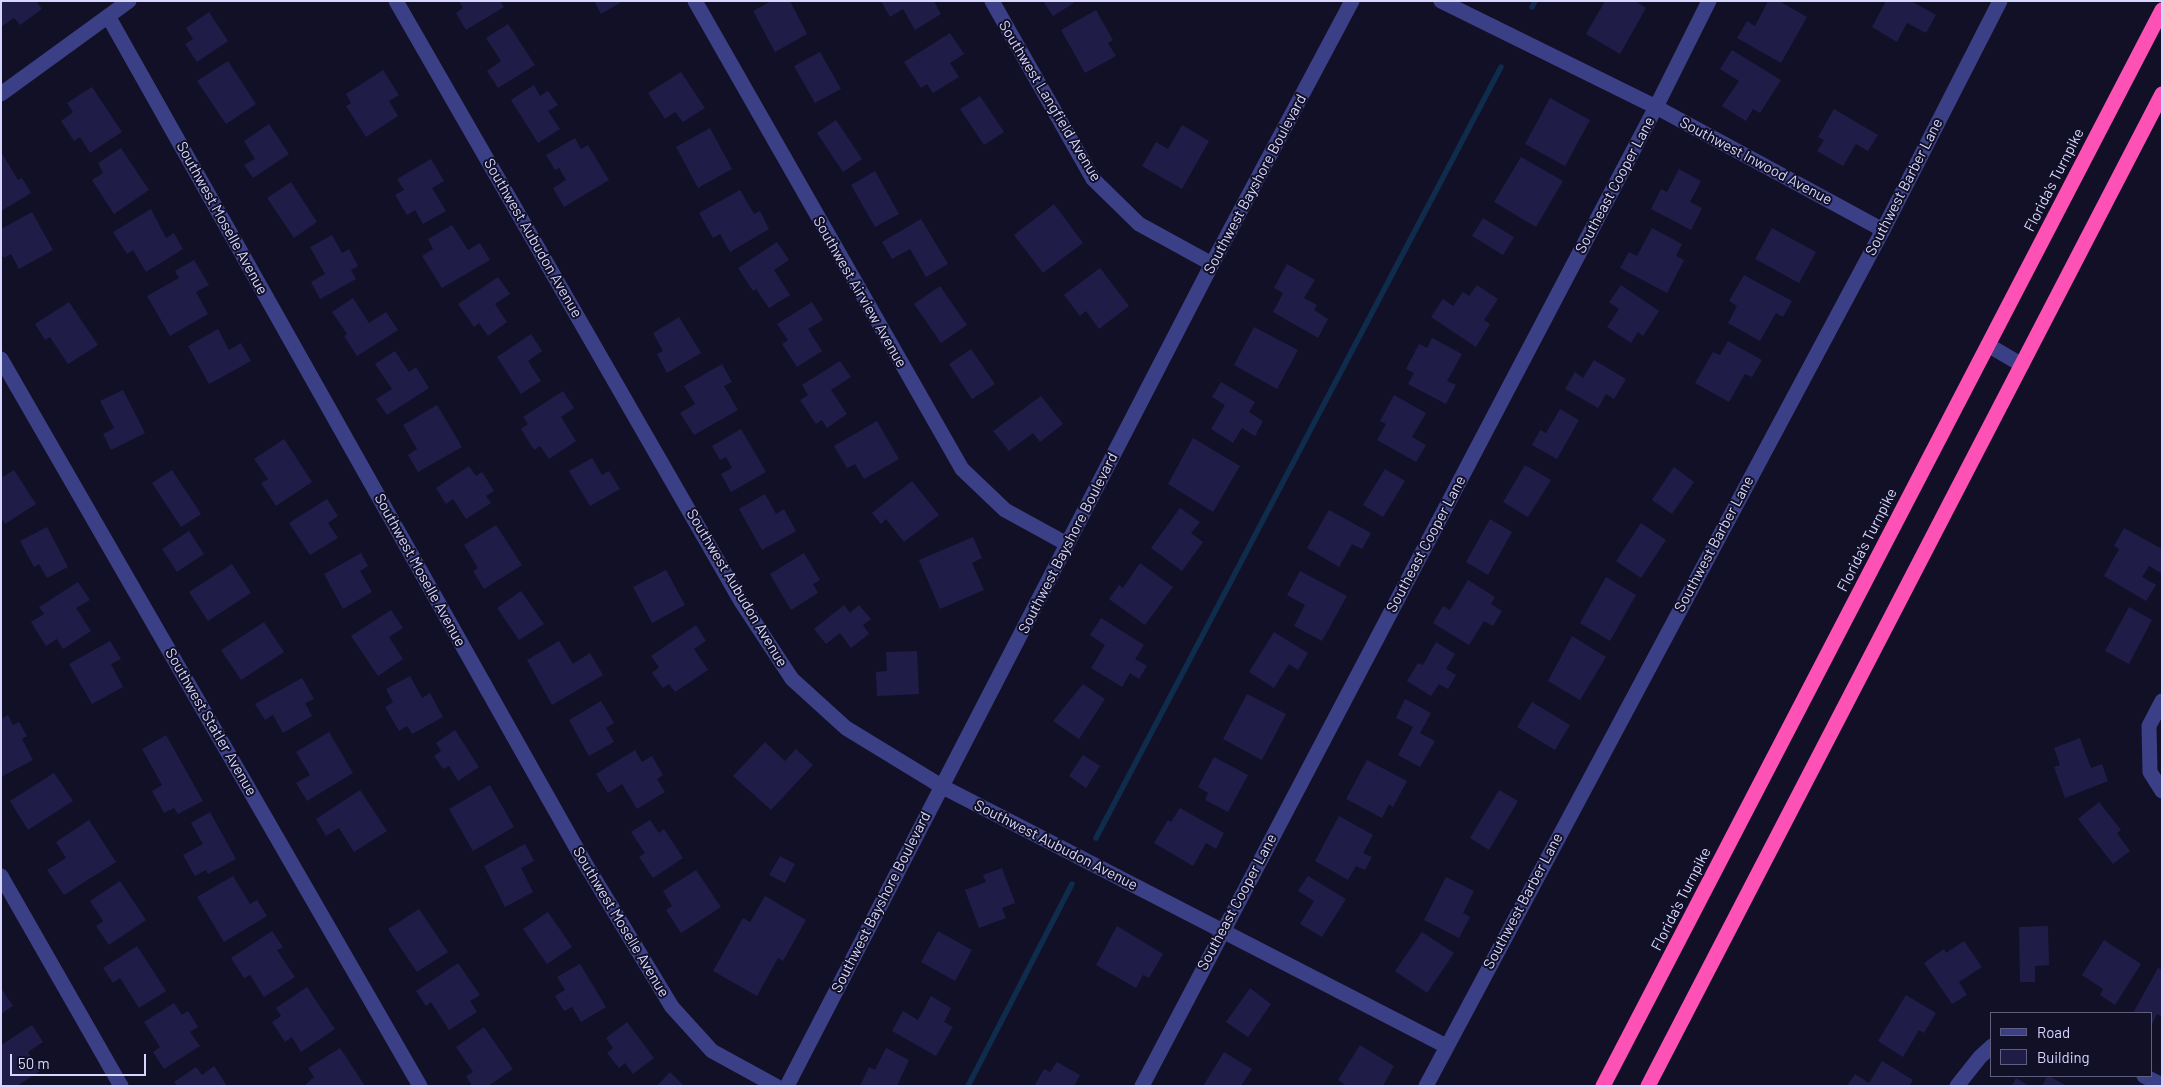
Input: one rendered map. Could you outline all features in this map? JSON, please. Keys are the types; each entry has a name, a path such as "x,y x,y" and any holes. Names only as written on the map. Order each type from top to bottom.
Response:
{"highway":[{"name":"Florida's Turnpike","path":"1604,1086 2162,10"},
{"path":"1648,1086 2162,94"}],"street":[{"path":"1,94 129,1"},
{"name":"Southwest Aubudon Avenue","path":"396,1 742,603 792,679 846,728 941,786 1446,1046"},
{"name":"Southwest Airview Avenue","path":"695,1 962,469 1005,510 1067,544"},
{"name":"Southwest Langfield Avenue","path":"992,1 1093,179 1139,224 1212,264"},
{"name":"Southwest Bayshore Boulevard","path":"787,1086 1212,264 1352,1"},
{"name":"Southwest Inwood Avenue","path":"1441,1 1656,107 1883,230"},
{"name":"Southeast Cooper Lane","path":"1142,1086 1222,930 1656,107 1709,1"},
{"name":"Southwest Barber Lane","path":"1426,1086 1883,230 2000,1"},
{"name":"Southwest Moselle Avenue","path":"108,16 586,865 672,1007 712,1051 776,1086"},
{"path":"1988,345 2022,365"},
{"name":"Southwest Statler Avenue","path":"1,359 420,1086"},
{"path":"2162,701 2149,726 2150,772 2162,791"},
{"path":"1,876 121,1086"},
{"path":"1958,1086 1980,1057 1990,1048"},
{"path":"2146,1077 2162,1085"}],"building":[{"path":"1,1 36,1 42,9 20,25 14,18 1,27"},
{"path":"459,1 500,1 504,7 466,30 456,13 463,8"},
{"path":"594,1 623,1 601,14"},
{"path":"771,1 790,1 807,34 775,52 753,11"},
{"path":"881,1 934,1 941,14 915,30 903,9 890,17"},
{"path":"1043,1 1073,1 1074,3 1053,16"},
{"path":"1605,1 1635,1 1646,8 1620,54 1586,34"},
{"path":"1768,1 1779,1 1807,17 1781,63 1737,38 1747,21 1755,26"},
{"path":"1886,1 1911,1 1936,15 1926,33 1907,23 1897,42 1872,27"},
{"path":"1096,10 1113,40 1108,43 1116,56 1085,73 1061,30"},
{"path":"209,12 228,41 197,62 185,44 193,39 186,28"},
{"path":"508,24 535,65 498,88 487,71 501,61 486,38"},
{"path":"950,33 964,54 950,63 959,77 933,93 927,84 921,88 904,62"},
{"path":"1732,50 1781,80 1760,113 1753,109 1746,121 1722,106 1739,81 1720,69"},
{"path":"820,52 841,89 815,103 794,66"},
{"path":"228,61 256,104 226,124 197,81"},
{"path":"383,70 399,95 389,101 398,116 366,137 346,106 351,103 346,94"},
{"path":"681,72 705,108 683,122 675,112 665,119 648,93"},
{"path":"534,85 540,96 548,91 558,105 548,111 560,129 538,143 511,100"},
{"path":"92,87 122,132 90,153 80,137 74,141 61,121 73,112 67,103"},
{"path":"980,96 1004,132 984,145 960,109"},
{"path":"1550,98 1590,120 1565,166 1525,144"},
{"path":"1834,109 1878,135 1868,151 1856,144 1843,166 1817,151 1824,140 1818,137"},
{"path":"836,120 862,159 843,172 817,133"},
{"path":"269,124 289,154 253,178 244,165 255,159 244,141"},
{"path":"1182,125 1209,141 1182,189 1142,166 1156,142 1168,149"},
{"path":"710,128 732,169 698,188 676,147"},
{"path":"575,138 581,149 588,145 609,180 564,207 553,188 566,180 559,168 555,170 546,155"},
{"path":"121,148 149,190 114,214 92,180 103,173 98,163"},
{"path":"1,152 18,180 22,178 31,193 1,211"},
{"path":"1521,157 1563,181 1536,227 1494,202"},
{"path":"431,159 444,181 432,188 446,211 423,224 415,210 407,215 395,195 404,190 397,179"},
{"path":"1679,169 1701,181 1690,202 1702,208 1691,230 1651,209 1661,189 1667,192"},
{"path":"875,171 899,214 875,227 851,185"},
{"path":"291,182 317,222 294,238 267,198"},
{"path":"740,190 754,214 760,211 769,229 730,252 720,234 713,238 699,213"},
{"path":"1054,204 1083,243 1043,273 1014,235"},
{"path":"151,209 166,238 174,233 183,249 146,272 133,250 127,254 113,232"},
{"path":"32,212 53,250 19,269 11,254 4,258 1,253 1,229"},
{"path":"1483,218 1514,237 1503,255 1472,236"},
{"path":"921,219 948,264 926,277 910,249 892,259 882,242"},
{"path":"452,225 468,250 480,243 490,260 442,288 422,256 433,249 428,239"},
{"path":"1652,228 1682,244 1676,256 1684,260 1667,293 1620,268 1629,252 1637,256"},
{"path":"1772,228 1816,252 1799,283 1755,259"},
{"path":"332,235 342,253 349,249 358,266 351,270 356,279 320,299 311,282 325,274 310,247"},
{"path":"777,242 789,260 774,270 790,295 769,308 756,289 753,291 738,268"},
{"path":"194,260 209,285 196,292 208,314 170,336 147,296 179,278 175,271"},
{"path":"1287,264 1315,280 1304,298 1317,305 1314,310 1328,319 1318,338 1273,312 1283,293 1274,288"},
{"path":"1100,268 1129,306 1099,329 1086,311 1080,316 1064,295"},
{"path":"1744,275 1792,301 1783,317 1776,313 1760,341 1728,323 1737,306 1729,301"},
{"path":"498,277 510,294 495,304 507,322 488,336 479,323 474,327 458,304"},
{"path":"1477,285 1498,299 1484,320 1490,324 1476,347 1431,317 1443,299 1453,306 1463,292 1469,296"},
{"path":"1621,285 1659,311 1643,336 1638,332 1631,343 1607,327 1619,309 1609,302"},
{"path":"940,286 967,325 941,343 914,304"},
{"path":"353,298 369,323 386,312 398,330 357,356 344,336 347,334 332,312"},
{"path":"69,302 98,345 68,364 50,337 45,340 35,324"},
{"path":"812,302 823,320 808,329 822,351 797,367 782,344 788,340 777,324"},
{"path":"679,317 701,353 667,373 657,354 663,351 653,333"},
{"path":"1254,327 1298,350 1277,389 1234,365"},
{"path":"218,329 229,350 241,343 251,361 209,384 188,346"},
{"path":"531,334 542,351 528,361 541,381 521,394 497,357"},
{"path":"1432,338 1462,354 1447,381 1456,385 1446,404 1408,384 1414,373 1406,369 1419,344 1427,348"},
{"path":"1728,341 1762,360 1752,377 1745,374 1729,402 1695,383 1713,352 1720,355"},
{"path":"971,349 995,384 972,399 949,364"},
{"path":"395,351 409,372 416,367 429,388 387,415 376,399 392,389 375,364"},
{"path":"1594,360 1626,379 1614,399 1606,394 1598,408 1565,389 1575,372 1583,378"},
{"path":"840,361 851,377 831,390 847,414 827,428 822,420 816,424 800,400 808,395 802,385"},
{"path":"722,364 732,382 724,386 738,410 694,435 680,413 695,404 684,386"},
{"path":"1221,382 1255,402 1249,412 1263,421 1255,436 1242,428 1233,443 1211,429 1225,405 1212,397"},
{"path":"123,390 145,433 111,450 103,434 114,428 100,401"},
{"path":"563,391 574,408 561,417 576,441 549,459 540,446 534,450 521,429 528,424 523,417"},
{"path":"1394,395 1426,413 1412,437 1426,445 1416,462 1377,440 1386,424 1380,421"},
{"path":"1041,396 1063,424 1040,442 1033,433 1009,451 993,431"},
{"path":"437,405 462,447 418,472 408,455 417,449 403,425"},
{"path":"1560,409 1579,420 1557,459 1532,445 1540,430 1546,433"},
{"path":"877,421 899,459 864,479 855,464 847,468 834,446"},
{"path":"741,429 766,472 731,492 721,474 732,468 726,457 720,460 712,446"},
{"path":"1193,438 1240,466 1213,512 1168,484"},
{"path":"284,439 312,482 276,506 261,483 268,479 254,459"},
{"path":"592,458 602,475 609,471 620,489 590,506 569,471"},
{"path":"1525,465 1551,480 1528,517 1503,502"},
{"path":"469,466 476,476 482,472 494,491 486,496 491,503 466,519 453,499 446,504 436,488"},
{"path":"1674,467 1694,482 1672,514 1652,500"},
{"path":"1385,469 1405,481 1383,517 1363,505"},
{"path":"14,470 36,504 5,524 1,518 1,478"},
{"path":"172,470 201,514 181,527 152,483"},
{"path":"912,481 939,515 904,542 886,519 881,524 872,513"},
{"path":"765,494 776,514 784,509 796,531 762,550 739,509"},
{"path":"327,499 338,516 328,523 338,538 310,555 289,523"},
{"path":"1180,508 1200,522 1191,533 1203,542 1182,571 1151,548"},
{"path":"1329,510 1371,533 1362,549 1352,544 1339,567 1307,548"},
{"path":"1490,519 1512,532 1488,575 1466,562"},
{"path":"1641,523 1666,540 1641,578 1616,561"},
{"path":"496,525 522,565 484,589 473,571 478,568 464,545"},
{"path":"47,527 68,567 47,578 39,564 34,567 20,541"},
{"path":"2124,528 2162,549 2161,573 2149,566 2142,577 2156,585 2146,601 2104,576 2119,549 2114,546"},
{"path":"189,531 204,554 177,572 162,549"},
{"path":"973,537 982,558 972,563 984,590 940,609 919,560"},
{"path":"361,553 368,566 360,571 372,592 343,609 324,574"},
{"path":"804,553 820,580 813,584 818,593 791,610 770,574"},
{"path":"1140,563 1173,587 1145,625 1109,599 1119,585 1123,588"},
{"path":"232,564 251,593 208,621 189,592"},
{"path":"666,570 685,605 652,623 633,587"},
{"path":"1300,571 1347,596 1322,641 1294,626 1305,605 1287,595"},
{"path":"1606,577 1636,595 1610,641 1580,623"},
{"path":"1468,580 1495,597 1491,604 1502,611 1493,626 1484,621 1469,645 1433,623 1443,606 1450,610"},
{"path":"78,582 90,600 76,608 91,631 63,649 57,639 46,646 31,622 44,614 39,607"},
{"path":"521,591 544,624 519,640 497,608"},
{"path":"844,605 850,613 859,605 871,619 863,625 869,634 851,648 840,633 826,644 814,629"},
{"path":"2129,607 2152,620 2129,664 2105,651"},
{"path":"391,610 403,628 389,637 403,659 378,676 351,636"},
{"path":"1101,618 1144,645 1135,659 1147,666 1139,679 1130,673 1122,687 1091,668 1105,645 1090,635"},
{"path":"264,622 284,652 241,680 221,650"},
{"path":"696,625 706,641 694,649 708,670 675,692 669,684 663,688 652,673 659,667 651,656"},
{"path":"1274,632 1308,653 1298,670 1289,664 1274,688 1249,672"},
{"path":"1572,636 1606,657 1580,700 1548,681"},
{"path":"110,641 121,659 111,664 123,687 92,704 69,664"},
{"path":"559,641 573,664 590,653 603,675 552,705 527,660"},
{"path":"1436,642 1455,654 1446,669 1456,675 1448,689 1439,684 1431,696 1407,681 1418,663 1423,665"},
{"path":"917,651 919,694 877,696 876,672 887,671 886,652"},
{"path":"410,676 422,698 430,693 443,717 412,734 407,726 399,731 385,707 393,702 386,689"},
{"path":"302,678 314,699 305,703 312,716 283,733 273,715 265,720 255,704"},
{"path":"1083,684 1105,699 1079,739 1053,721"},
{"path":"1247,694 1286,714 1262,760 1223,739"},
{"path":"1405,699 1431,713 1420,733 1435,741 1420,767 1398,755 1413,727 1396,718"},
{"path":"601,701 614,723 606,728 614,742 589,756 569,720"},
{"path":"1532,702 1570,725 1555,750 1517,727"},
{"path":"8,715 13,725 19,722 27,736 22,739 33,760 1,777 1,719"},
{"path":"455,730 479,767 458,781 449,766 443,769 434,756 441,751 436,743"},
{"path":"329,732 353,773 307,801 296,783 310,775 296,752"},
{"path":"166,735 203,801 178,814 174,808 164,813 152,791 162,785 142,749"},
{"path":"2080,738 2091,768 2102,764 2108,781 2065,798 2054,767 2060,765 2054,748"},
{"path":"765,742 785,761 796,749 813,765 771,810 733,776"},
{"path":"635,750 642,762 652,756 663,775 657,779 665,792 637,809 622,784 608,793 596,774"},
{"path":"1083,755 1100,766 1086,788 1069,776"},
{"path":"1214,757 1248,775 1228,812 1205,800 1208,793 1198,787"},
{"path":"1367,760 1407,781 1393,807 1389,804 1382,818 1346,799"},
{"path":"54,773 73,801 28,830 10,801"},
{"path":"490,785 514,827 473,851 449,809"},
{"path":"360,790 387,831 354,852 339,828 326,836 316,819"},
{"path":"1499,790 1518,801 1489,850 1470,838"},
{"path":"2099,802 2121,830 2117,833 2130,851 2113,864 2078,819"},
{"path":"1180,808 1224,833 1216,849 1206,843 1193,866 1154,843 1168,820 1171,822"},
{"path":"210,812 236,859 208,874 206,870 195,876 183,855 203,844 191,823"},
{"path":"1339,816 1373,835 1363,853 1372,857 1365,870 1356,866 1348,880 1315,861"},
{"path":"89,820 116,862 64,895 47,870 66,858 56,842"},
{"path":"650,820 659,833 664,829 683,858 653,878 639,857 645,853 631,832"},
{"path":"525,844 534,861 521,868 533,892 505,907 484,866"},
{"path":"780,856 795,864 785,883 769,875"},
{"path":"1002,868 1015,903 1002,908 1006,918 979,928 965,890 986,882 983,875"},
{"path":"696,870 721,907 681,933 666,910 672,906 663,891"},
{"path":"233,876 250,904 257,900 267,916 224,942 197,897"},
{"path":"1308,876 1346,899 1322,937 1300,924 1314,901 1298,891"},
{"path":"1446,877 1474,891 1463,913 1470,917 1459,938 1424,920"},
{"path":"120,881 146,920 109,945 96,926 103,921 90,901"},
{"path":"765,896 806,920 783,961 778,958 757,996 713,971 743,918 750,922"},
{"path":"419,909 448,952 417,972 388,929"},
{"path":"548,912 572,947 547,964 523,929"},
{"path":"1117,926 1163,954 1149,978 1143,975 1136,988 1096,965"},
{"path":"2048,926 2049,965 2035,966 2035,982 2020,982 2019,927"},
{"path":"272,931 283,947 277,950 295,977 264,997 250,975 244,978 231,958"},
{"path":"938,931 972,950 955,981 921,962"},
{"path":"1422,932 1454,953 1427,993 1395,971"},
{"path":"2104,940 2141,964 2115,1005 2100,995 2103,989 2082,975"},
{"path":"1964,941 1982,967 1959,982 1967,995 1952,1004 1924,963 1944,949 1946,953"},
{"path":"137,946 166,991 139,1008 120,978 113,983 103,968"},
{"path":"458,963 480,995 470,1001 477,1012 449,1030 431,1002 426,1006 416,991"},
{"path":"580,964 606,1007 581,1022 572,1007 564,1011 555,996 565,990 557,977"},
{"path":"2158,968 2162,970 2162,1017 2157,1014 2153,1022 2153,1012 2134,1012"},
{"path":"307,987 335,1029 301,1052 292,1037 285,1042 272,1022 281,1016 276,1008"},
{"path":"1,988 13,1006 1,1014"},
{"path":"1250,988 1271,1004 1248,1037 1226,1022"},
{"path":"1906,995 1936,1013 1924,1033 1919,1030 1903,1057 1878,1041"},
{"path":"931,996 951,1008 944,1022 953,1027 936,1056 892,1031 903,1011 918,1020"},
{"path":"174,1003 182,1015 188,1011 198,1027 190,1032 200,1046 164,1069 153,1052 160,1047 144,1022"},
{"path":"627,1022 654,1058 633,1074 625,1063 619,1068 607,1053 613,1048 606,1038"},
{"path":"32,1025 43,1042 28,1052 40,1071 17,1086 4,1086 1,1082 1,1045"},
{"path":"484,1027 513,1069 488,1086 472,1086 466,1076 473,1072 456,1047"},
{"path":"1360,1045 1394,1066 1383,1086 1347,1086 1338,1080"},
{"path":"340,1048 365,1086 304,1086 314,1077 308,1068"},
{"path":"886,1048 909,1060 897,1086 860,1086 869,1067 875,1070"},
{"path":"1224,1052 1252,1069 1241,1086 1203,1086"},
{"path":"1882,1061 1913,1080 1909,1086 1847,1086 1855,1074 1869,1083"},
{"path":"1057,1062 1080,1075 1074,1086 1035,1085 1044,1069 1050,1072"},
{"path":"214,1066 227,1086 177,1086 174,1082 196,1067 202,1075"},
{"path":"670,1072 684,1086 657,1086"},
{"path":"2046,1077 2051,1077 2067,1086 2042,1086"},
{"path":"2016,1078 2029,1086 2012,1086"}],"waterway":[{"path":"1532,7 1535,1"},
{"path":"1096,838 1501,67"},
{"path":"968,1086 1072,884"}]}
